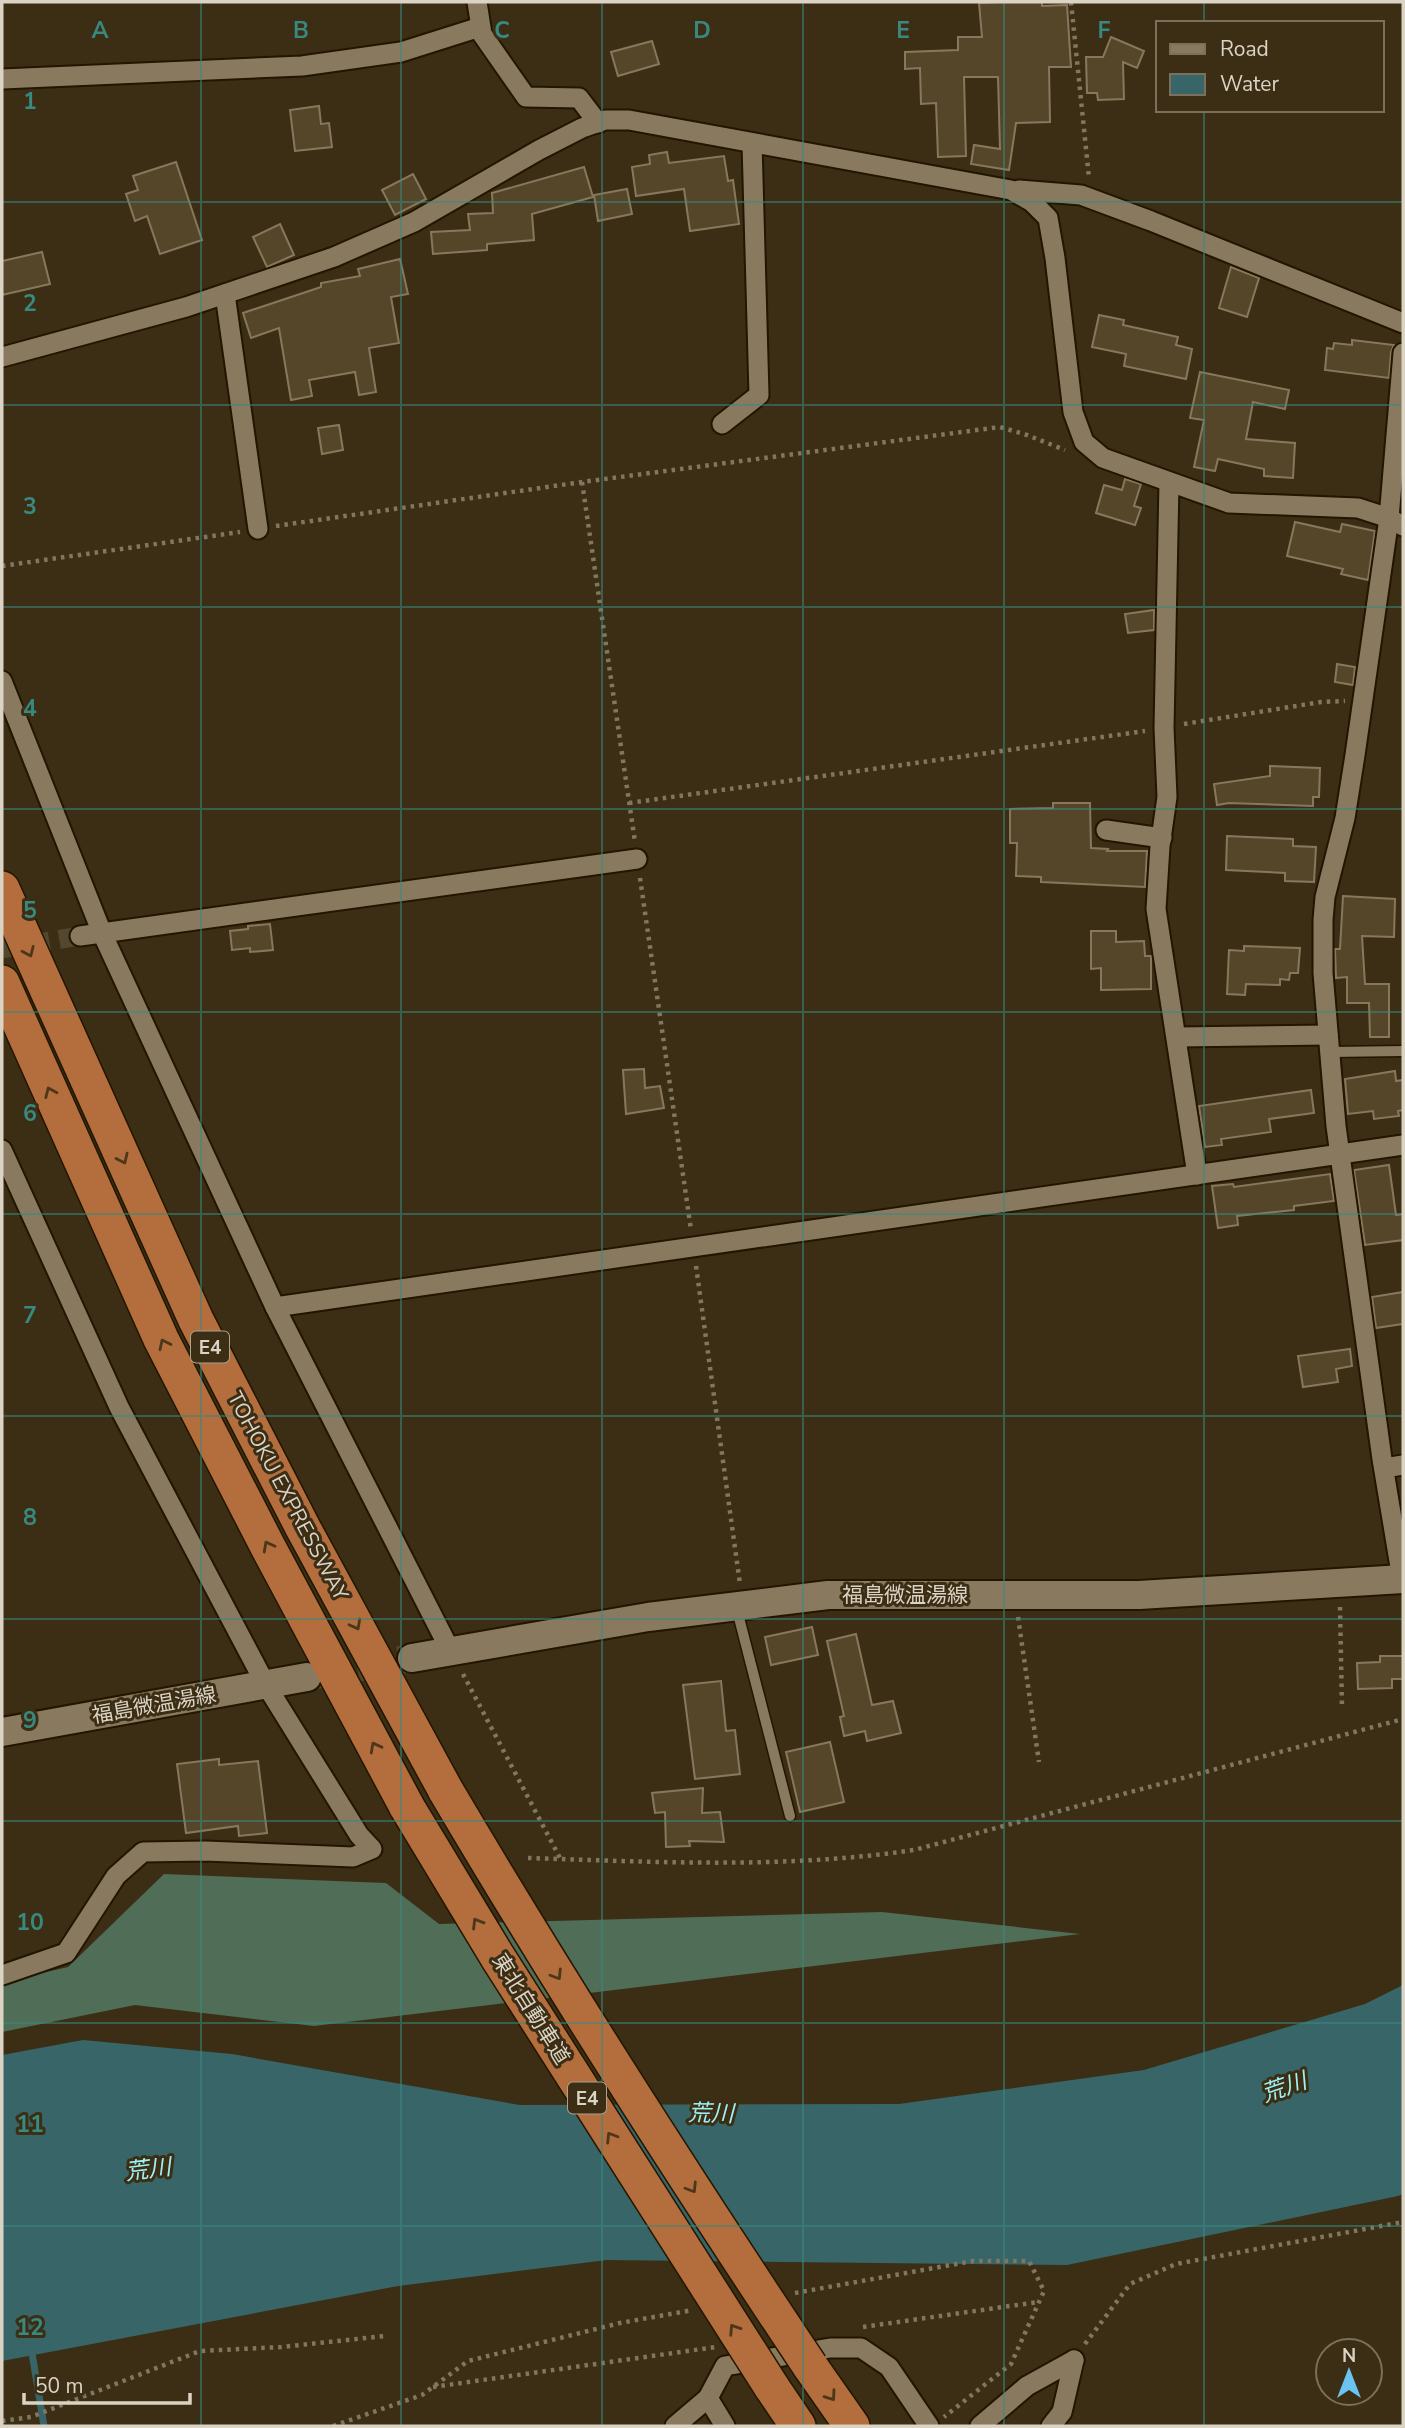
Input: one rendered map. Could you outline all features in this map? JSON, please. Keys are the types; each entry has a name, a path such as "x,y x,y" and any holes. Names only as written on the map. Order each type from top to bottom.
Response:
{"highway":[{"name":"TOHOKU EXPRESSWAY","path":"2,889 196,1320 303,1528 446,1791"},
{"name":"TOHOKU EXPRESSWAY","path":"2,983 161,1339 407,1807"},
{"name":"東北自動車道","path":"446,1791 529,1932 711,2218 852,2426"},
{"name":"東北自動車道","path":"407,1807 496,1956 799,2426"}],"main road":[{"name":"福島微温湯線","path":"412,1658 648,1617 828,1595 1139,1595 1403,1579"},
{"name":"福島微温湯線","path":"2,1732 307,1677"}],"street":[{"path":"477,2 482,34 526,97 579,98 598,123"},
{"path":"2,79 302,66 401,52 480,27"},
{"path":"2,357 186,307 334,257 414,222 539,150 582,128 605,120 629,120 1011,190 1081,195 1403,323"},
{"path":"722,424 759,395 752,143"},
{"path":"1011,190 1032,202 1048,218 1073,412 1084,442 1103,458 1229,503 1358,508 1396,522"},
{"path":"225,293 258,529"},
{"path":"1403,353 1396,522 1363,700 1345,818 1325,897 1323,973 1340,1155 1394,1466 1403,1579"},
{"path":"1169,483 1164,728 1167,797 1156,909 1197,1175"},
{"path":"2,681 102,933 275,1307 451,1652"},
{"path":"1106,830 1162,838"},
{"path":"80,936 637,859"},
{"path":"1177,1037 1329,1044"},
{"path":"275,1307 1403,1145"},
{"path":"2,1150 119,1407 266,1685 359,1835 372,1849 353,1857 205,1851 143,1852 116,1876 66,1953 2,1975"},
{"path":"675,2426 708,2398 725,2365 830,2348 861,2348 889,2367 929,2426"},
{"path":"980,2426 1027,2386 1074,2360"},
{"path":"1051,2426 1062,2412 1074,2360"},
{"path":"708,2398 725,2426"}],"lane":[{"path":"1329,1044 1403,1051"},
{"path":"740,1606 790,1816"}],"path":[{"path":"1071,2 1088,178 1081,195"},
{"path":"2,566 582,482 1000,428 1027,435 1077,455 1103,458"},
{"path":"582,482 693,1247 740,1606"},
{"path":"629,803 1164,728 1308,704 1363,700"},
{"path":"1339,1584 1342,1707"},
{"path":"1015,1595 1039,1762"},
{"path":"451,1652 560,1859"},
{"path":"527,1858 662,1864 778,1863 864,1858 914,1850 1403,1719"},
{"path":"1074,2360 1130,2284 1176,2264 1403,2222"},
{"path":"2,2421 31,2417 200,2351 281,2347 386,2336"}],"green space":[{"path":"164,1874 386,1883 439,1924 882,1912 1080,1934 314,2026 135,2005 2,2032 2,1982 68,1967"}],"water":[{"name":"荒川","path":"1403,1985 1403,2194 1398,2196 1067,2265 607,2260 398,2286 2,2361 2,2055 83,2040 232,2054 520,2105 899,2104 1144,2070 1365,2004"}],"building":[{"path":"1042,2 1042,6 1067,5 1071,67 1049,67 1050,122 1016,123 1009,170 971,164 974,145 1000,149 998,77 964,77 966,156 938,157 936,103 921,104 920,68 905,69 905,52 958,50 958,37 982,37 979,3"},
{"path":"1111,37 1144,51 1137,68 1123,62 1124,99 1098,100 1097,93 1087,93 1086,57 1103,57"},
{"path":"652,41 659,64 618,76 611,52"},
{"path":"319,106 321,124 329,123 332,147 295,151 290,110"},
{"path":"667,152 669,163 724,156 728,181 733,180 739,224 690,231 684,189 636,196 632,167 650,164 649,155"},
{"path":"176,162 202,240 160,254 147,216 135,221 126,194 138,190 133,176"},
{"path":"584,167 593,197 532,214 534,240 487,244 487,250 433,254 431,232 470,230 468,214 493,213 492,193"},
{"path":"413,174 426,199 395,215 382,190"},
{"path":"627,189 632,214 598,221 594,195"},
{"path":"280,224 294,255 267,267 253,237"},
{"path":"42,252 50,284 2,295 2,261"},
{"path":"400,259 408,294 391,297 399,343 369,348 376,392 359,395 355,372 309,380 312,396 291,400 279,328 251,338 243,313 321,287 321,283 360,276 358,269"},
{"path":"1231,267 1259,278 1247,317 1219,308"},
{"path":"1099,315 1124,320 1123,325 1178,337 1176,345 1192,349 1186,379 1124,366 1126,354 1092,347"},
{"path":"1352,340 1394,345 1389,378 1325,370 1327,348 1333,349 1334,343 1352,345"},
{"path":"1200,372 1289,390 1285,409 1253,402 1246,439 1295,443 1293,478 1264,476 1264,469 1218,459 1215,471 1194,467 1204,420 1190,418"},
{"path":"339,425 343,450 322,454 318,428"},
{"path":"1125,479 1141,484 1134,506 1141,508 1135,525 1096,513 1104,485 1122,490"},
{"path":"1295,522 1340,532 1342,524 1375,531 1368,580 1341,574 1343,569 1287,556"},
{"path":"1154,610 1154,630 1128,633 1125,614"},
{"path":"1337,664 1355,667 1353,685 1335,682"},
{"path":"1270,766 1320,768 1319,797 1313,797 1313,806 1229,803 1217,805 1214,784 1270,776"},
{"path":"1053,803 1090,803 1091,848 1108,849 1107,851 1147,851 1145,887 1041,882 1041,877 1016,876 1017,843 1010,843 1010,809 1053,808"},
{"path":"1227,836 1293,839 1293,846 1316,847 1314,882 1285,881 1285,873 1226,870"},
{"path":"1343,896 1395,899 1394,937 1362,936 1365,984 1389,984 1389,1037 1370,1037 1369,1003 1347,1003 1347,977 1336,978 1335,949 1340,949"},
{"path":"270,924 273,950 232,950 230,931"},
{"path":"1091,931 1116,931 1116,942 1144,941 1145,956 1151,956 1151,989 1101,990 1101,968 1091,969"},
{"path":"1244,946 1300,948 1298,973 1290,973 1289,980 1280,979 1280,985 1246,984 1245,995 1227,994 1229,950 1244,951"},
{"path":"644,1069 645,1088 660,1086 664,1108 626,1114 623,1070"},
{"path":"1395,1071 1396,1081 1403,1080 1403,1110 1398,1111 1399,1116 1374,1119 1373,1111 1348,1114 1345,1079"},
{"path":"1311,1090 1314,1113 1269,1119 1271,1132 1221,1139 1222,1145 1205,1147 1199,1106"},
{"path":"1389,1165 1396,1215 1403,1214 1403,1240 1365,1245 1354,1170"},
{"path":"1330,1174 1334,1201 1294,1206 1294,1210 1237,1216 1238,1225 1218,1228 1212,1186 1233,1184 1234,1187"},
{"path":"1403,1292 1403,1324 1376,1328 1372,1297"},
{"path":"1350,1349 1352,1366 1336,1369 1338,1382 1303,1387 1298,1356"},
{"path":"812,1627 818,1655 771,1665 765,1637"},
{"path":"856,1634 872,1705 893,1701 901,1733 867,1741 865,1731 844,1736 840,1717 844,1716 827,1641"},
{"path":"1380,1656 1403,1656 1403,1679 1392,1679 1392,1688 1358,1689 1357,1663 1380,1662"},
{"path":"721,1681 726,1731 735,1730 740,1774 695,1779 683,1685"},
{"path":"830,1742 844,1802 800,1812 786,1752"},
{"path":"219,1759 219,1765 258,1761 267,1833 239,1836 238,1826 186,1833 177,1764"},
{"path":"703,1788 702,1813 720,1812 724,1842 689,1841 690,1846 666,1847 665,1812 655,1813 652,1793"}],"waterway":[{"path":"31,2347 44,2426"}],"tunnel":[{"path":"2,949 80,936"},
{"path":"316,1675 412,1658"}]}
